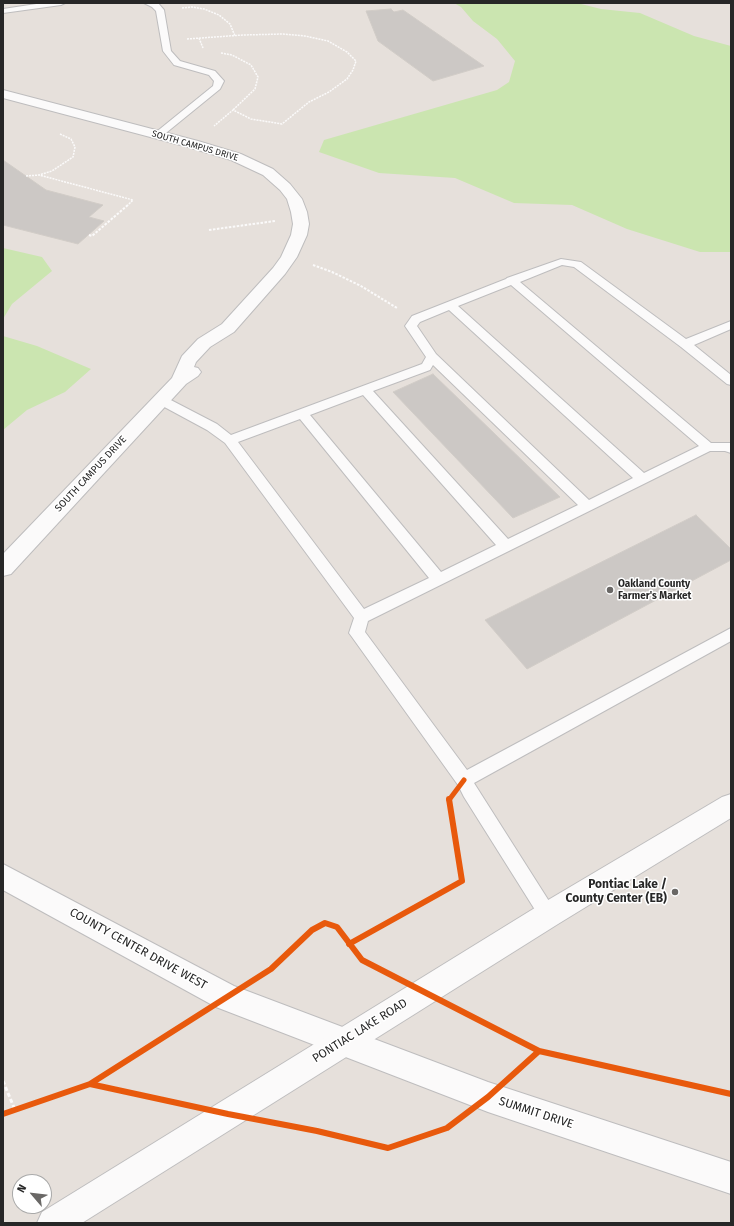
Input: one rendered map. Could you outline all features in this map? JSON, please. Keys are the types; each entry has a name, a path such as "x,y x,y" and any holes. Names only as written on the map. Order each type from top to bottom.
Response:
{"street":[{"name":"SOUTH CAMPUS DRIVE","path":"3,94 226,153 257,166 268,172 285,187 294,199 299,212 301,224 297,241 289,257 275,276 228,328 217,348 202,365 180,380 160,400 3,568"},
{"name":"PONTIAC LAKE ROAD","path":"52,1223 548,915 731,805"},
{"name":"COUNTY CENTER DRIVE WEST","path":"3,876 226,997 343,1042"},
{"name":"SUMMIT DRIVE","path":"343,1042 488,1097 731,1178"}],"lane":[{"path":"3,11 61,3"},
{"path":"148,3 155,5 160,10 167,51 177,63 212,73 219,81 217,87 158,134"},
{"path":"587,506 432,357 411,326 416,319 511,280 561,262 577,264 685,344 731,381"},
{"path":"511,280 708,447"},
{"path":"450,305 643,479"},
{"path":"685,344 731,325"},
{"path":"230,440 366,391 426,367 432,357"},
{"path":"366,391 506,546"},
{"path":"160,400 212,427 230,440 362,617"},
{"path":"302,413 438,580"},
{"path":"548,915 470,792 464,780 357,633 362,617 708,447 728,447 731,449"},
{"path":"464,780 731,634"}],"path":[{"path":"160,10 192,7 204,9 219,15 230,24 234,36"},
{"path":"165,41 283,34 305,36 328,41 348,52 356,61 353,70 347,79 329,92 309,102 282,124 250,119 233,110 194,144"},
{"path":"26,176 39,175 52,171 73,157 75,147 71,139 60,133 64,129"},
{"path":"39,175 133,200 92,236 89,235"},
{"path":"209,230 282,220"},
{"path":"289,257 332,272 361,286 416,319"},
{"path":"3,1081 15,1110"},
{"path":"9,1112 22,1108"}],"green space":[{"path":"454,3 577,3 601,9 640,13 694,36 731,46 731,252 700,252 627,229 572,205 514,203 455,178 379,173 319,152 324,140 497,90 509,82 515,61 497,39 473,21 461,7"},
{"path":"3,248 42,257 52,271 12,304 3,319"},
{"path":"3,336 37,346 91,369 65,392 27,410 3,430"}],"building":[{"path":"391,9 394,12 403,10 484,66 433,81 378,41 366,11"},
{"path":"3,160 46,190 103,205 89,217 104,221 78,244 3,225"},
{"path":"433,374 560,497 513,518 393,392"},
{"name":"Oakland County Farmer's Market","path":"696,515 731,549 731,560 527,669 485,620"}],"cycle path":[{"path":"349,944 462,881 449,799 464,780"},
{"path":"3,1114 90,1084 271,969 312,930 325,923 337,927 362,960 539,1051 731,1094"},
{"path":"90,1084 228,1114 317,1131 388,1148 447,1128 488,1097 539,1051"}],"place":[{"name":"Oakland County Farmer's Market","path":"610,590"},
{"name":"Pontiac Lake / County Center (EB)","path":"675,892"}]}
